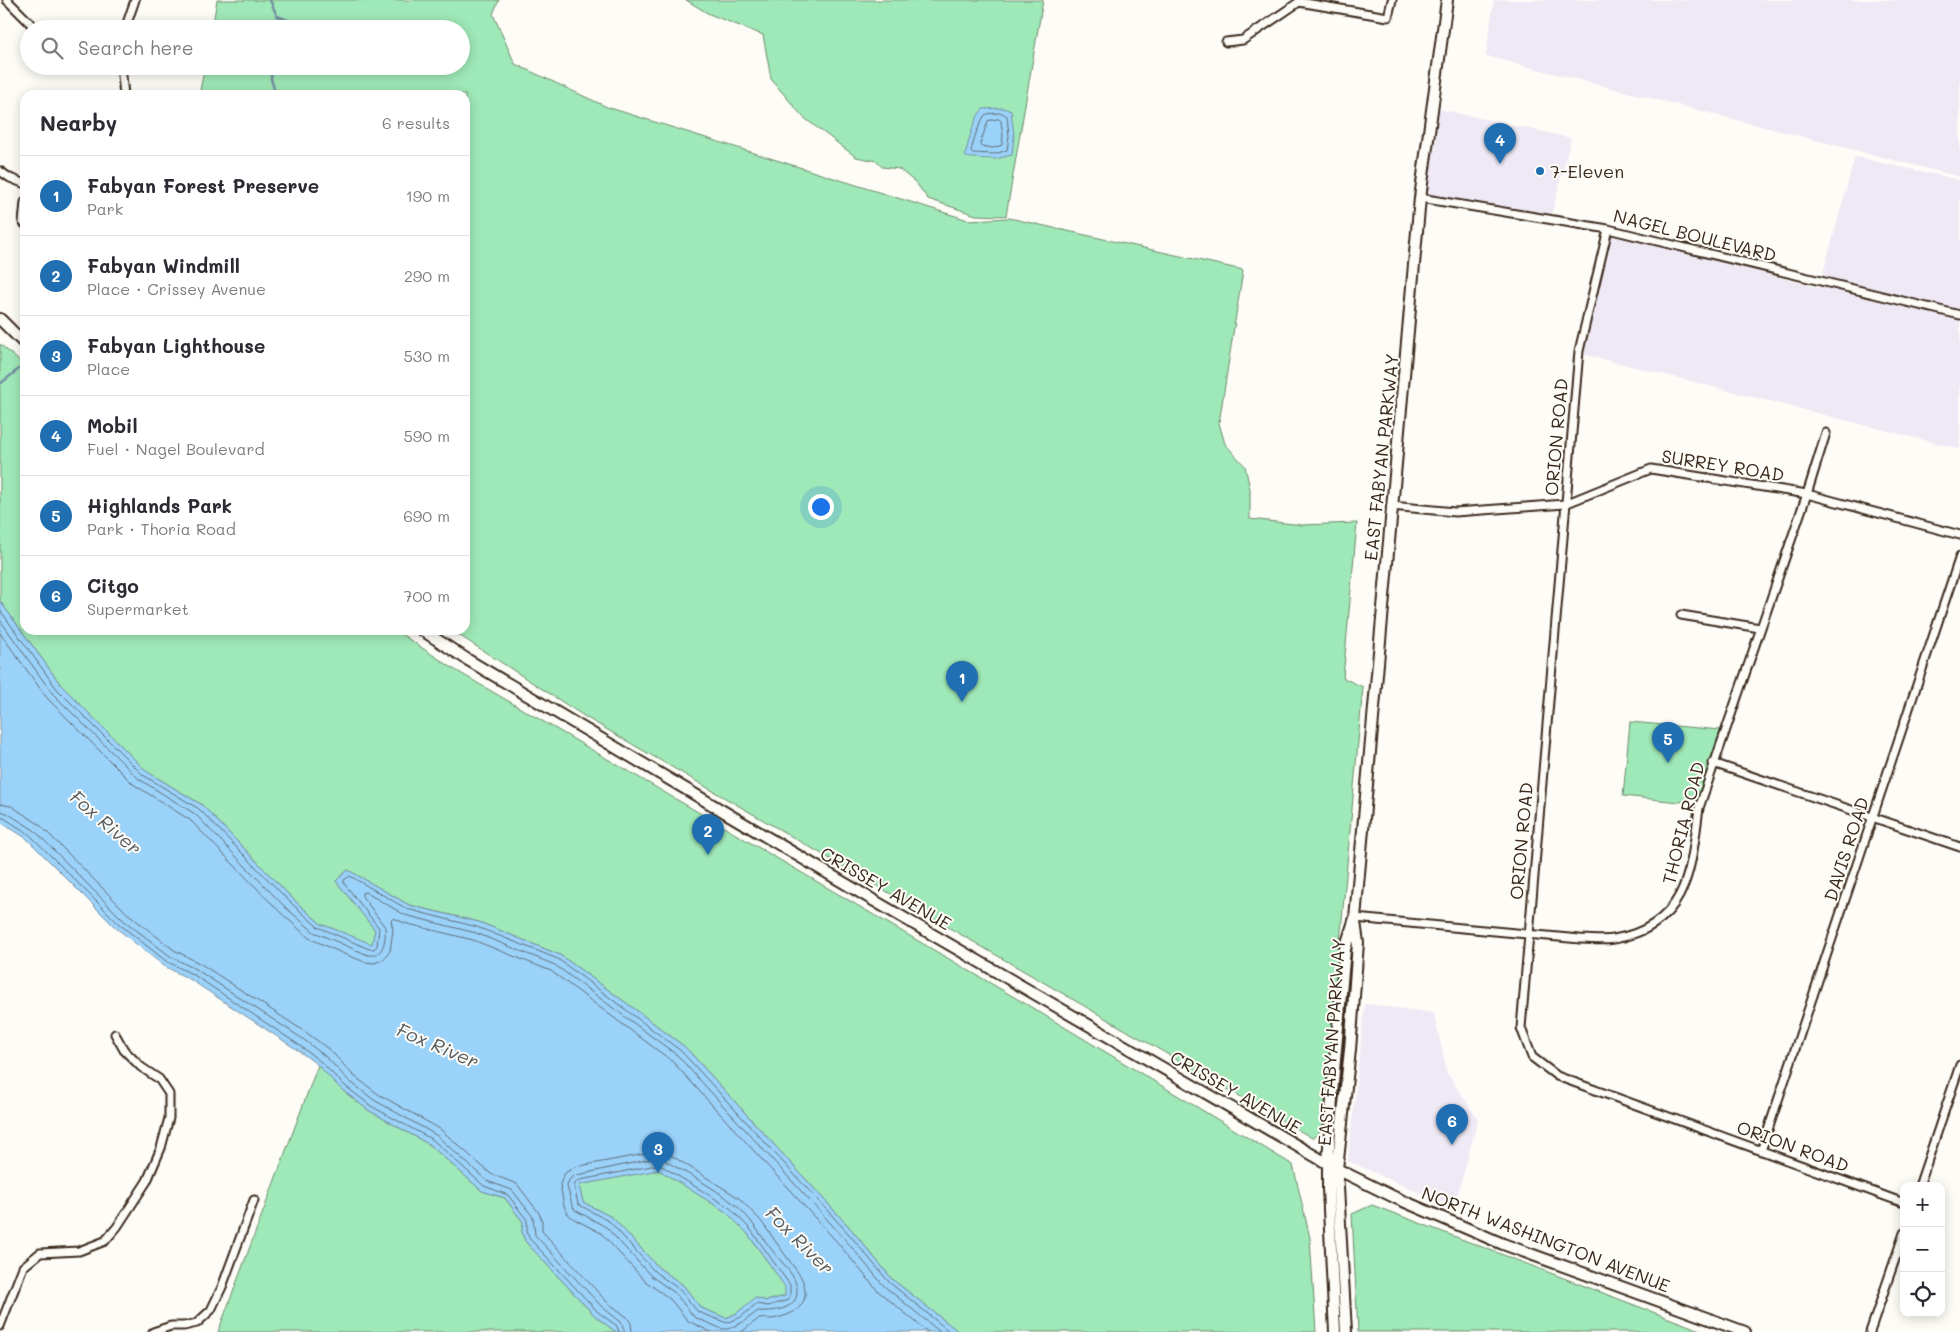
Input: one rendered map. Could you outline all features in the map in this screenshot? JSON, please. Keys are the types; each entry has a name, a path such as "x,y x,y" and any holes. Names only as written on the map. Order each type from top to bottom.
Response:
{"main road":[{"name":"EAST FABYAN PARKWAY","path":"1339,1315 1333,1166 1350,1050 1358,943 1354,918 1391,506 1408,348 1420,198 1447,0"},
{"path":"0,319 20,339"},
{"name":"CRISSEY AVENUE","path":"430,635 468,660 886,908 1333,1166"},
{"name":"NORTH WASHINGTON AVENUE","path":"1333,1166 1396,1198 1503,1244 1745,1332"},
{"path":"1335,1332 1339,1315"},
{"path":"1339,1315 1346,1332"}],"street":[{"path":"6,0 27,20"},
{"path":"128,20 135,0"},
{"path":"1226,42 1243,40 1299,2 1388,17 1392,0"},
{"path":"122,75 123,90"},
{"path":"0,171 20,182"},
{"name":"NAGEL BOULEVARD","path":"1420,198 1608,229 1960,315"},
{"name":"ORION ROAD","path":"1608,229 1579,351 1521,1028 1532,1057 1557,1076 1900,1202"},
{"name":"THORIA ROAD","path":"1354,918 1580,939 1613,939 1638,933 1665,916 1688,880 1693,859 1699,808 1807,494 1826,433"},
{"name":"SURREY ROAD","path":"1391,506 1455,512 1565,504 1651,469 1807,494 1960,535"},
{"name":"DAVIS ROAD","path":"1761,1151 1960,556"},
{"path":"1681,616 1760,628"},
{"path":"1714,763 1960,847"},
{"path":"0,1326 23,1267 40,1253 78,1251 105,1241 117,1227 147,1181 161,1148 169,1118 169,1094 159,1079 141,1067 124,1050 115,1034"},
{"path":"1921,1182 1960,1065"},
{"path":"153,1332 171,1326 197,1323 211,1310 222,1287 254,1200"},
{"path":"1870,1332 1900,1245"}],"shaded area":[{"path":"1494,0 1960,0 1960,177 1486,56"},
{"path":"1434,108 1571,138 1551,217 1422,196"},
{"path":"1855,157 1960,180 1960,449 1583,354 1612,233 1819,288"},
{"path":"1365,1004 1434,1013 1447,1073 1478,1119 1454,1208 1348,1161"}],"green space":[{"path":"217,0 499,0 493,14 515,64 607,107 968,220 1009,218 1243,270 1219,423 1225,444 1245,466 1250,489 1250,519 1302,525 1357,523 1343,678 1363,687 1324,1119 1322,1128 1317,1134 1312,1138 587,718 459,635 470,635 470,90 200,90 203,75 470,75 470,20 214,20"},
{"path":"686,0 1043,0 1006,216 976,215 928,199 916,183 899,169 882,167 877,161 856,157 803,117 771,79 763,35 709,14"},
{"path":"0,344 20,362 20,629 0,601"},
{"path":"25,635 403,635 457,671 1026,1004 1293,1165 1310,1238 1316,1332 959,1332 892,1279 851,1229 685,1047 560,955 479,922 409,905 348,870 336,881 375,930 372,945 321,924 293,899 202,805 146,771 61,685"},
{"path":"1630,722 1721,730 1697,799 1679,802 1623,796"},
{"path":"318,1065 341,1089 368,1110 430,1145 482,1191 505,1198 523,1222 522,1232 525,1241 595,1316 616,1332 218,1332"},
{"path":"658,1169 726,1212 747,1233 786,1287 785,1296 767,1301 755,1298 737,1313 726,1318 701,1308 683,1285 659,1268 613,1218 583,1202 578,1185"},
{"path":"1372,1205 1700,1330 1699,1332 1358,1332 1352,1214"}],"water":[{"path":"1003,108 1011,111 1014,135 1012,155 995,159 966,157 972,130 979,114 983,109"},
{"name":"Fox River","path":"0,601 20,629 20,635 25,635 61,685 146,771 202,805 293,899 321,924 372,944 375,930 336,881 348,870 409,905 479,922 560,955 685,1047 851,1229 892,1279 959,1332 616,1332 595,1316 525,1241 522,1232 523,1222 505,1198 482,1191 430,1145 368,1110 341,1089 318,1065 296,1049 191,980 164,966 115,927 26,838 0,822","holes":["659,1170 726,1212 747,1233 785,1287 785,1296 767,1301 755,1298 737,1313 726,1318 701,1308 683,1285 659,1268 613,1218 583,1202 579,1185"]}],"waterway":[{"path":"270,0 277,16 287,20"},
{"path":"271,75 274,90"},
{"path":"0,384 20,368"}],"place":[{"name":"Mobil","path":"1500,164"},
{"name":"7-Eleven","path":"1540,171"},
{"name":"Fabyan Forest Preserve","path":"962,702"},
{"name":"Highlands Park","path":"1668,763"},
{"name":"Fabyan Windmill","path":"708,855"},
{"name":"Citgo","path":"1452,1145"},
{"name":"Fabyan Lighthouse","path":"658,1173"}]}
